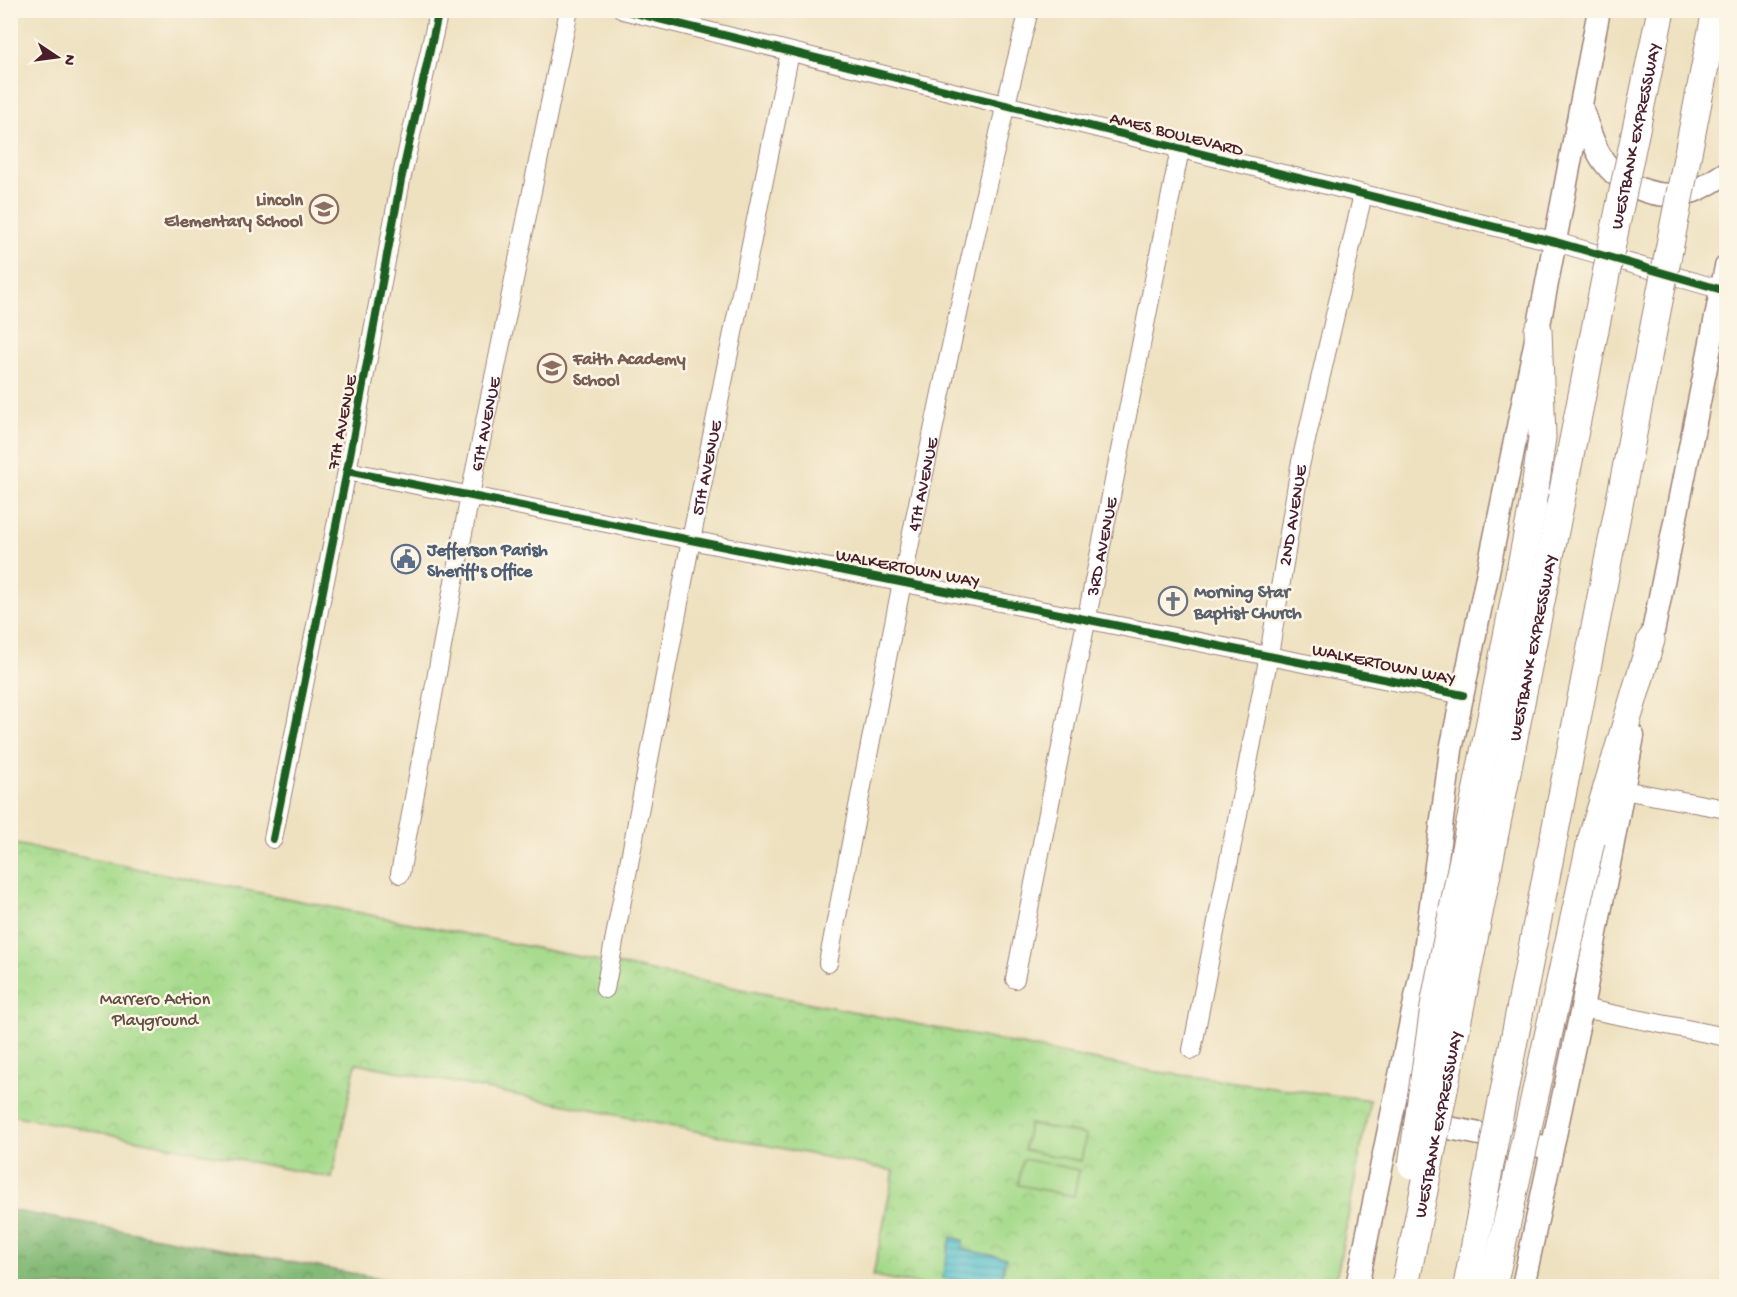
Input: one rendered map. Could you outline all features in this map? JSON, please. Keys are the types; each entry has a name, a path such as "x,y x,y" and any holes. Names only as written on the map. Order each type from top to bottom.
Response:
{"highway":[{"name":"WESTBANK EXPRESSWAY","path":"1406,1287 1613,239 1661,10"},
{"path":"1467,1287 1716,10"},
{"path":"1395,1287 1435,1000 1533,505 1542,437 1538,330"},
{"path":"1494,1287 1591,841 1651,640"}],"main road":[{"path":"1357,1287 1424,958 1451,750 1556,242 1599,10"},
{"path":"1581,105 1597,151 1615,175 1640,190 1664,195 1695,191 1726,173"},
{"path":"1523,1287 1582,1008 1651,640 1725,291 1726,267"},
{"path":"1391,1116 1553,1149"}],"street":[{"name":"7TH AVENUE","path":"273,839 347,471 401,180 439,10"},
{"name":"6TH AVENUE","path":"400,874 470,495 569,10"},
{"name":"AMES BOULEVARD","path":"623,10 1556,242 1725,291"},
{"name":"4TH AVENUE","path":"828,963 901,581 1029,10"},
{"name":"5TH AVENUE","path":"605,989 691,540 790,52"},
{"name":"3RD AVENUE","path":"1015,979 1180,149"},
{"name":"2ND AVENUE","path":"1192,1050 1269,655 1300,466 1363,194"},
{"name":"WALKERTOWN WAY","path":"347,471 1463,695"},
{"path":"1623,790 1726,809"},
{"path":"1582,1008 1726,1037"}],"green space":[{"name":"Marrero Action Playground","path":"10,843 1151,1071 1370,1100 1335,1286 928,1286 873,1276 894,1171 356,1063 332,1178 11,1115"},
{"path":"1029,1124 1086,1135 1081,1161 1024,1150"},
{"path":"1023,1159 1079,1170 1074,1196 1018,1185"},
{"path":"11,1210 421,1286 11,1286"}],"water":[{"path":"951,1237 963,1240 962,1249 1006,1258 1000,1286 984,1286 942,1278"}],"cycle path":[{"path":"273,839 347,471 401,180 439,10"},
{"path":"623,10 1556,242 1726,291"},
{"path":"347,471 1463,695"}],"place":[{"name":"Lincoln Elementary School","path":"324,209"},
{"name":"Faith Academy School","path":"552,368"},
{"name":"Jefferson Parish Sheriff's Office","path":"406,559"},
{"name":"Morning Star Baptist Church","path":"1173,601"}]}
